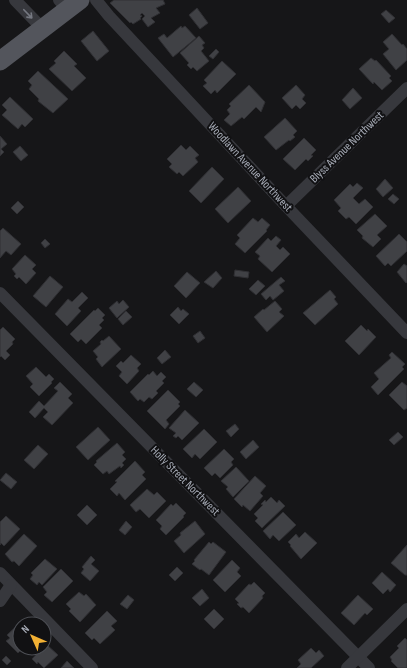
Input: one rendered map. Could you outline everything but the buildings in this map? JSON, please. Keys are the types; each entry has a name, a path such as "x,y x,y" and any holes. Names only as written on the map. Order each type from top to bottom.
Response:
{"main road":[{"path":"0,61 42,28 69,3"}],"street":[{"path":"15,0 42,28"},
{"name":"Woodlawn Avenue Northwest","path":"96,0 109,16 286,206 407,333"},
{"name":"Blyss Avenue Northwest","path":"286,206 407,88"},
{"name":"Holly Street Northwest","path":"0,293 369,668"},
{"path":"0,573 92,668"},
{"path":"0,601 11,584"},
{"path":"347,668 407,609"}]}
